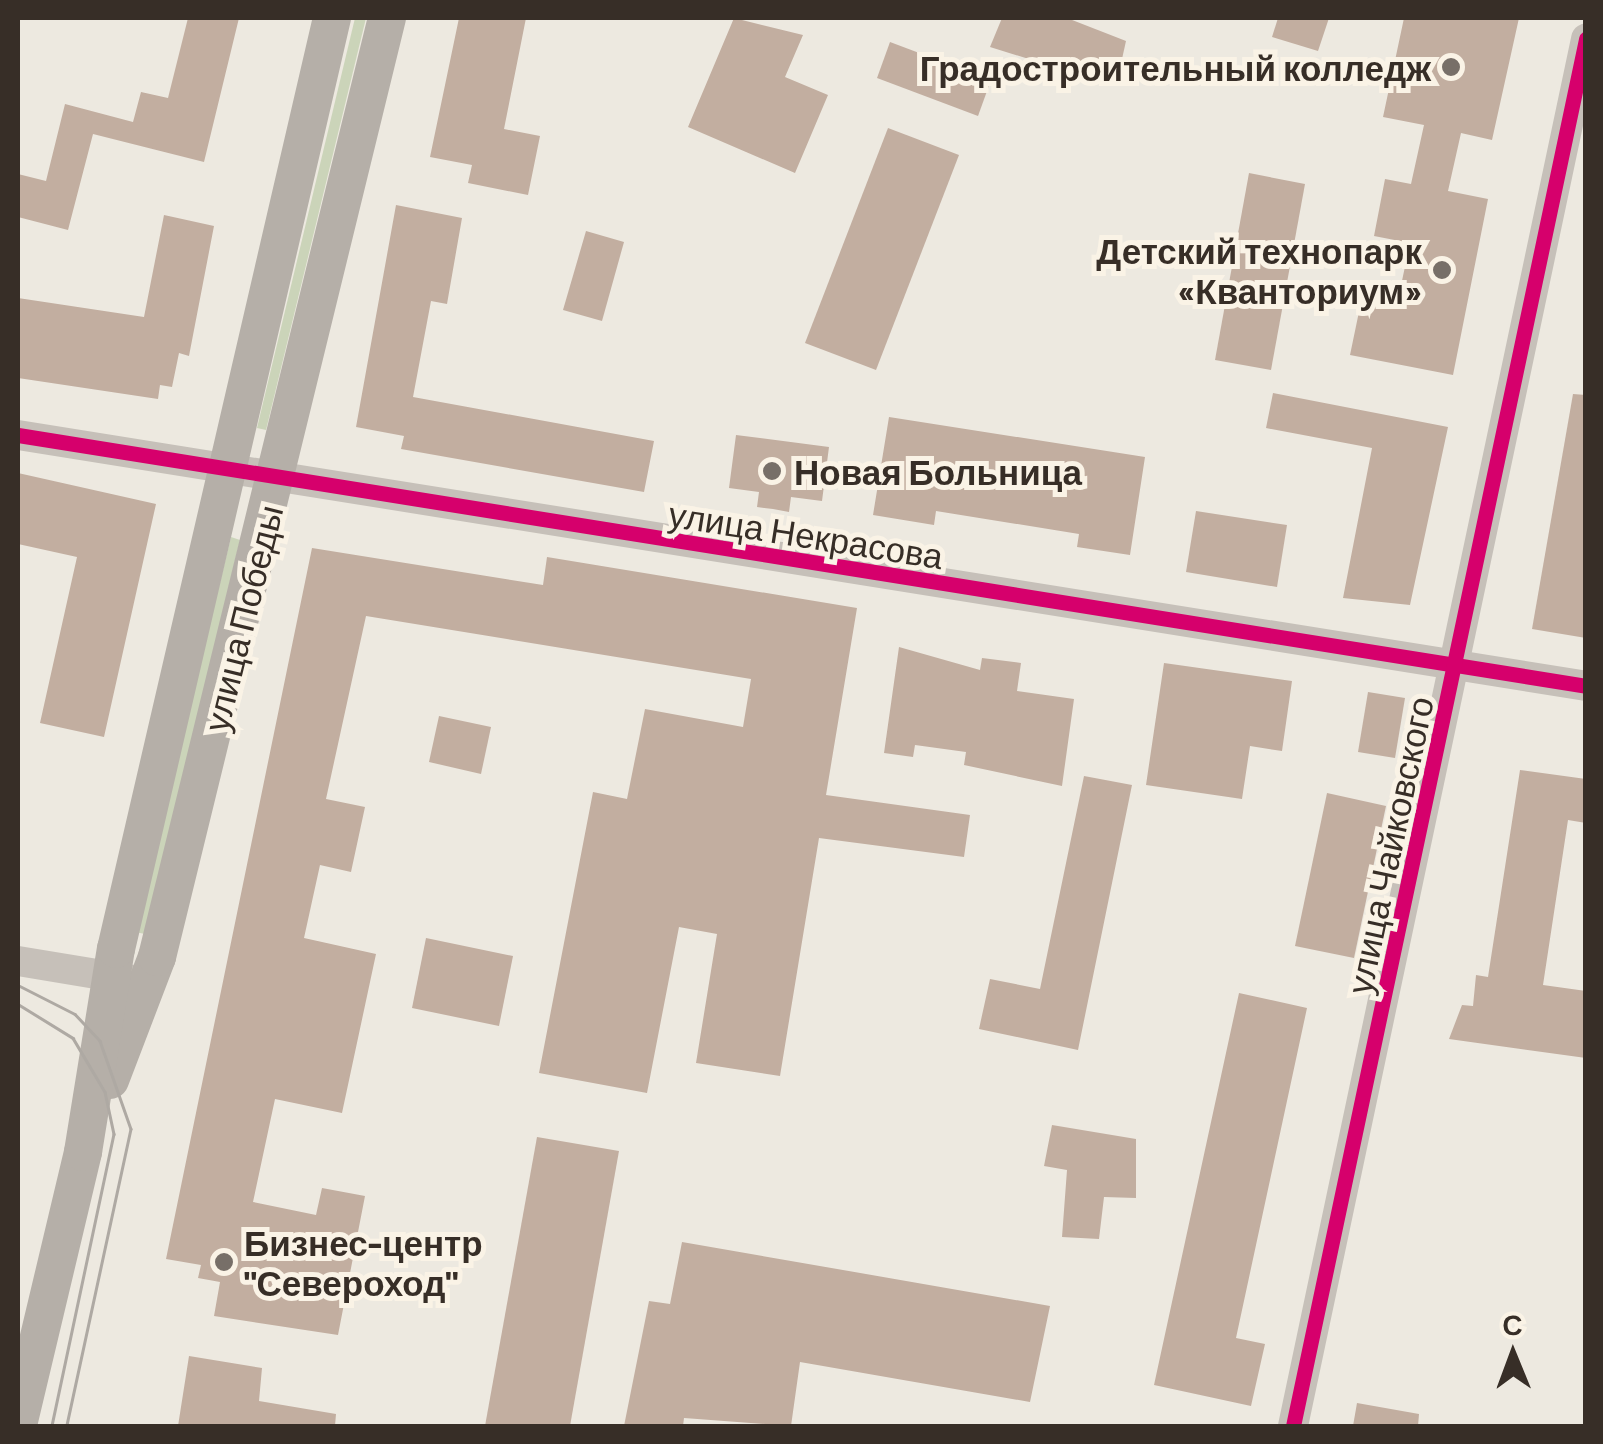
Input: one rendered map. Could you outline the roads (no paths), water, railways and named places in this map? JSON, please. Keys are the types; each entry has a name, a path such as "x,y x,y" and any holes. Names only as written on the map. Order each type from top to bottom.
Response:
{"main road":[{"name":"улица Победы","path":"129,980 226,473 332,18"},
{"name":"улица Победы","path":"18,1425 83,1152 129,980 276,481 387,18"}],"street":[{"name":"улица Чайковского","path":"1294,1426 1459,667 1586,39"},
{"name":"улица Некрасова","path":"18,435 226,473 1586,686"},
{"path":"18,961 129,980"}],"tram line":[{"path":"18,985 75,1014 100,1041 131,1129 67,1426"},
{"path":"18,1004 73,1038 105,1092 114,1134 52,1426"}],"place":[{"name":"Градостроительный колледж","path":"1451,67"},
{"name":"Детский технопарк «Кванториум»","path":"1442,270"},
{"name":"Новая Больница","path":"772,471"},
{"name":"Бизнес-центр \"Североход\"","path":"224,1262"}]}
